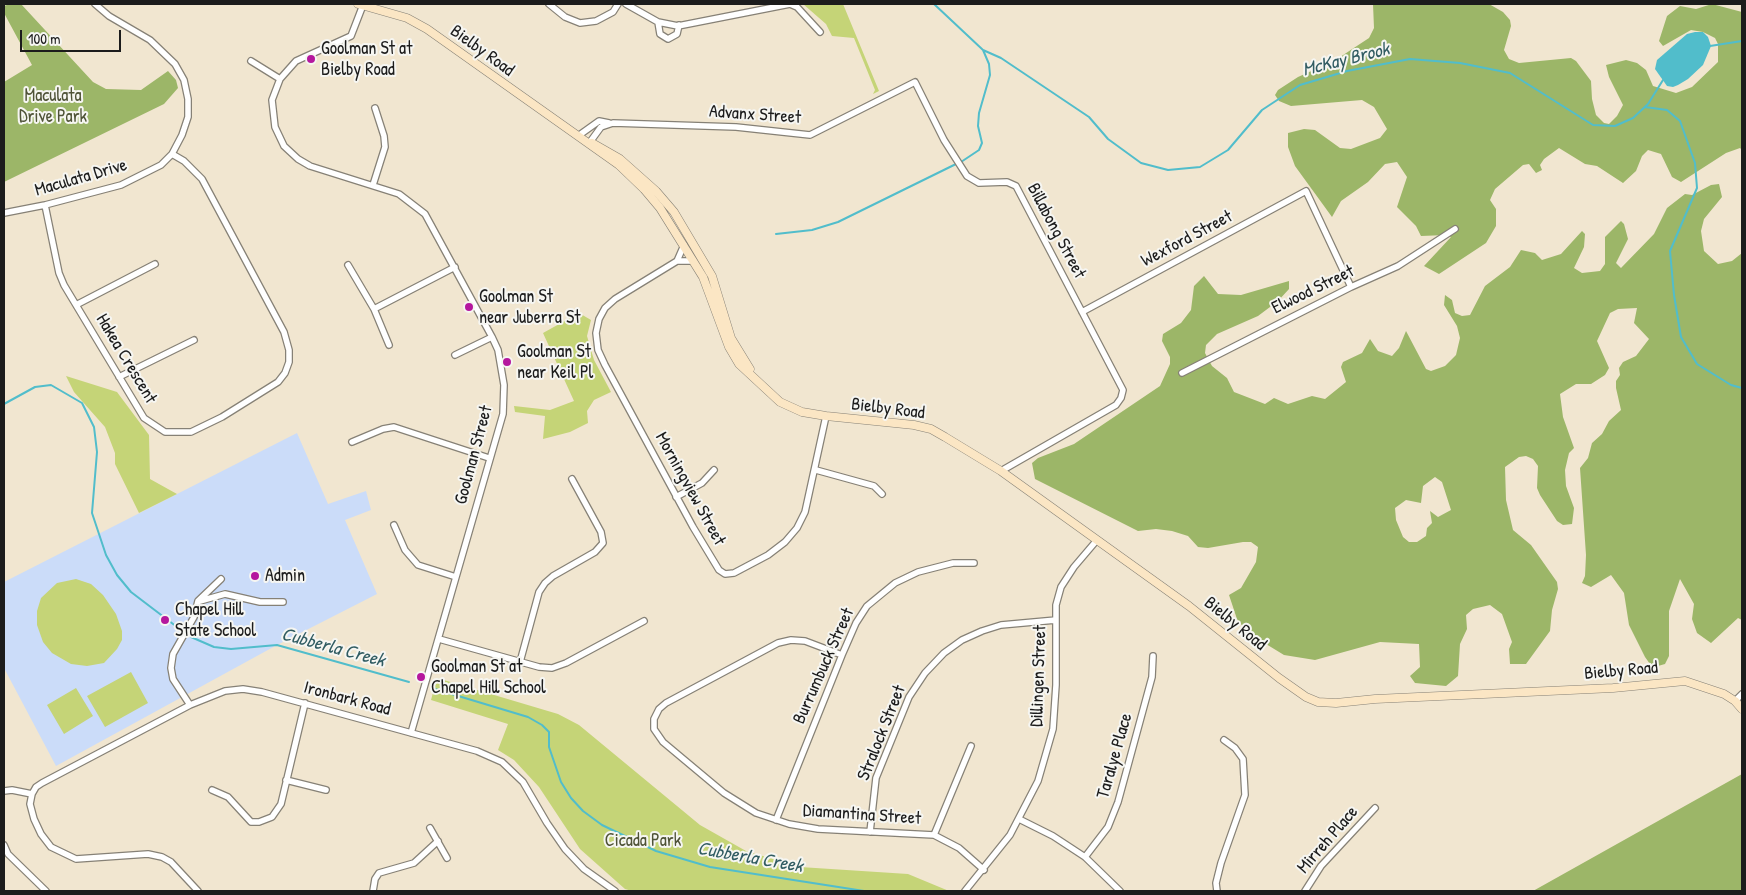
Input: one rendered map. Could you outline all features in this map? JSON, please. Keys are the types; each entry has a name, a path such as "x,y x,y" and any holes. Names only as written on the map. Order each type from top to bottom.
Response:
{"street":[{"name":"Maculata Drive","path":"4,213 45,205 121,184 161,166 172,154 182,135 188,117 188,99 184,80 175,64 162,50 95,4"},
{"name":"Goolman Street","path":"360,4 351,36 296,61 280,79 272,100 275,127 284,146 298,159 310,166 399,194 425,214 492,337 500,362 504,402 439,639 411,733"},
{"name":"Bielby Road","path":"360,4 407,18 427,29 619,165 644,189 660,208 684,245 709,290 728,347 739,364 780,402 802,412 914,425 931,430 1001,470 1189,606 1279,678 1306,697 1318,702 1594,689 1685,680 1702,685 1735,701 1742,709"},
{"path":"550,4 565,17 580,23 596,21 613,12 618,4"},
{"path":"626,4 658,22 679,25 790,4 797,7 820,32"},
{"path":"658,22 660,34 668,39 677,34 679,25"},
{"path":"251,62 280,79"},
{"name":"Advanx Street","path":"580,137 599,121 609,123 736,127 810,135 916,82"},
{"name":"Billabong Street","path":"916,82 944,140 967,176 979,183 1007,182 1016,186 1123,390 1122,398 1116,405 1001,470"},
{"path":"373,185 385,147 384,136 375,108"},
{"path":"590,142 601,126 609,123"},
{"name":"Bielby Road","path":"580,137 602,146 620,159 656,190 674,212 712,276 731,338 756,378"},
{"name":"Hakea Crescent","path":"45,205 59,273 76,306 144,418 165,432 179,433 201,427 268,389 285,373 289,362 288,340 202,179 184,161 172,154"},
{"name":"Wexford Street","path":"1082,312 1306,191 1351,287"},
{"name":"Elwood Street","path":"1182,373 1351,287 1398,266 1455,229"},
{"path":"677,262 684,245"},
{"name":"Morningview Street","path":"692,261 677,262 615,299 605,308 599,320 596,333 598,350 605,365 676,497 719,570 725,574 734,573 768,555 785,542 797,528 806,512 826,416"},
{"path":"76,306 155,264"},
{"path":"348,265 374,309 389,345"},
{"path":"374,309 455,267"},
{"path":"455,355 492,337"},
{"path":"119,377 194,340"},
{"path":"352,442 383,429 394,427 489,458"},
{"path":"676,497 702,483 714,470"},
{"path":"816,470 874,486 882,494"},
{"path":"520,662 539,592 545,583 552,576 595,552 603,543 601,532 572,479"},
{"path":"394,525 405,550 418,565 456,577"},
{"name":"Dillingen Street","path":"965,891 984,870 1019,819 1038,781 1053,729 1056,685 1056,605 1061,587 1074,567 1097,540"},
{"name":"Burrumbuck Street","path":"776,820 842,655 856,623 867,606 895,583 918,572 953,563 974,563"},
{"path":"190,705 173,679 171,668 174,654 194,618 198,601 220,578"},
{"path":"198,601 225,594 260,602 283,602"},
{"name":"Stralock Street","path":"870,832 876,778 909,697 925,673 944,653 962,640 982,631 1001,625 1056,620"},
{"path":"439,639 539,667 552,668 566,663 644,621"},
{"name":"Diamantina Street","path":"842,655 805,641 791,640 778,643 666,703 659,709 654,719 654,730 663,742 724,794 756,813 776,820 818,829 934,835 959,848 984,870"},
{"name":"Taralye Place","path":"1085,857 1108,827 1118,802 1152,677 1153,656"},
{"name":"Ironbark Road","path":"32,794 36,787 42,783 190,705 225,691 243,689 305,703 477,751 507,765 523,782 547,824 566,850 584,869 615,891"},
{"path":"1735,701 1742,694"},
{"path":"212,790 228,797 251,822 259,822 272,817 278,811 305,703"},
{"path":"1217,891 1216,883 1221,863 1245,795 1243,760 1235,748 1224,740"},
{"path":"934,835 971,746"},
{"path":"286,780 326,790"},
{"path":"4,791 12,790 32,794 30,804 34,819 41,834 51,847 76,859 148,854 162,858 172,862 198,891"},
{"name":"Mirreh Place","path":"1305,891 1321,866 1374,808"},
{"path":"1019,819 1054,836 1085,857 1120,891"},
{"path":"430,828 447,858"},
{"path":"373,891 375,879 379,873 414,863 438,841"},
{"path":"4,845 8,854 46,891"}],"shaded area":[{"name":"Chapel Hill State School","path":"297,433 328,504 366,491 371,510 345,520 377,594 277,645 56,766 4,668 4,582"}],"green space":[{"name":"Maculata Drive Park","path":"21,4 93,82 106,89 141,90 168,71 176,80 178,88 164,104 4,182 4,82 32,65 4,13 4,6"},
{"path":"803,4 843,4 879,91 873,94 875,90 854,38 832,36 826,24"},
{"path":"1373,4 1489,4 1503,12 1510,20 1511,26 1504,50 1509,59 1519,63 1571,58 1576,61 1591,81 1592,99 1596,115 1604,123 1609,124 1617,116 1623,105 1609,77 1606,65 1626,60 1637,63 1646,70 1653,86 1676,93 1692,87 1718,62 1718,44 1715,38 1703,32 1691,30 1663,46 1659,41 1667,16 1680,6 1696,9 1712,4 1742,12 1742,150 1740,148 1726,153 1681,182 1672,177 1661,154 1648,150 1642,156 1636,171 1623,183 1597,166 1585,164 1559,148 1544,159 1540,165 1542,170 1536,173 1529,164 1523,165 1495,189 1490,200 1496,209 1496,226 1486,243 1439,274 1424,266 1451,237 1446,235 1421,236 1416,226 1397,207 1407,177 1397,162 1385,164 1368,182 1341,201 1332,217 1295,166 1288,147 1288,133 1304,129 1315,130 1340,148 1351,149 1380,138 1387,129 1374,107 1362,100 1291,106 1279,101 1275,95 1278,90 1298,77 1334,61 1369,38 1374,28"},
{"path":"1719,184 1722,197 1704,219 1701,231 1704,251 1718,264 1732,261 1742,253 1742,620 1738,618 1711,643 1697,633 1692,619 1694,604 1680,579 1669,611 1669,656 1665,664 1658,666 1650,664 1645,657 1629,625 1624,593 1611,575 1591,587 1582,583 1585,576 1586,555 1580,468 1588,458 1592,443 1602,434 1609,421 1621,410 1616,388 1616,381 1620,375 1619,368 1623,362 1636,356 1649,339 1634,323 1637,308 1618,309 1610,313 1597,341 1609,368 1605,375 1591,384 1576,384 1560,394 1563,417 1574,448 1569,453 1565,470 1566,486 1574,508 1572,524 1563,525 1557,521 1540,495 1537,488 1538,466 1533,459 1526,456 1519,457 1505,467 1506,500 1513,530 1531,545 1557,582 1558,589 1552,610 1550,631 1526,664 1510,664 1509,649 1512,642 1502,614 1490,605 1473,609 1466,615 1467,629 1460,644 1458,676 1446,686 1415,683 1410,676 1420,667 1419,644 1380,642 1315,660 1284,655 1248,633 1237,619 1229,595 1241,588 1256,562 1258,547 1251,542 1208,548 1198,547 1188,536 1172,531 1156,529 1138,531 1035,479 1032,463 1038,458 1074,444 1160,386 1170,364 1170,357 1162,341 1163,334 1181,323 1191,310 1194,286 1204,276 1218,294 1241,295 1289,281 1289,289 1278,301 1258,316 1217,334 1206,345 1205,353 1212,366 1227,378 1234,392 1265,404 1274,398 1288,404 1312,396 1325,399 1346,382 1341,367 1343,362 1362,353 1370,339 1378,351 1392,356 1399,348 1406,331 1426,369 1431,371 1445,366 1456,355 1460,338 1457,326 1444,305 1445,295 1452,300 1455,313 1462,316 1470,315 1485,286 1510,267 1521,250 1535,253 1542,260 1561,254 1582,231 1585,234 1584,247 1574,268 1582,273 1600,271 1605,264 1605,237 1621,221 1624,224 1628,239 1616,263 1621,268 1654,234 1667,208 1685,194 1692,195 1711,185","holes":["1435,477 1442,482 1451,510 1438,517 1430,511 1432,523 1427,528 1426,536 1417,542 1409,542 1403,537 1396,520 1395,508 1406,500 1421,503 1423,486"]},
{"path":"579,313 591,320 587,336 594,360 611,392 594,400 587,411 588,423 570,432 543,439 545,416 515,412 514,406 550,410 574,401 543,333"},
{"path":"66,376 117,392 149,435 150,479 177,494 139,513 115,464 115,453 105,427 74,392"},
{"path":"76,579 91,584 103,595 116,614 122,631 122,640 117,649 104,663 87,666 71,664 52,653 43,642 37,625 37,611 41,598 57,583"},
{"path":"131,672 148,703 105,727 87,696"},
{"name":"Cicada Park","path":"437,678 558,714 579,725 700,825 746,851 800,867 908,874 949,891 632,891 625,889 580,849 539,787 514,760 498,750 508,724 431,700"},
{"path":"76,688 93,716 64,734 47,705"},
{"path":"1742,774 1741,891 1533,891"}],"water":[{"path":"1703,32 1708,37 1711,46 1703,65 1688,79 1678,85 1673,87 1667,86 1655,69 1657,60 1687,34"}],"waterway":[{"name":"McKay Brook","path":"934,4 983,50 1001,58 1089,117 1108,139 1141,163 1168,170 1200,167 1228,150 1262,110 1300,85 1347,71 1410,59 1460,63 1510,73 1593,125 1615,126 1633,118 1648,104 1663,80"},
{"name":"McKay Brook","path":"1710,46 1742,41"},
{"path":"961,162 979,150 982,143 978,126 979,113 990,75 989,64 983,50"},
{"path":"1645,107 1667,110 1680,121 1695,163 1697,188 1670,251 1674,295 1681,337 1697,364 1731,385 1742,388"},
{"path":"776,234 812,230 838,222 956,164"},
{"name":"Cubberla Creek","path":"4,404 35,387 51,385 82,403 94,427 97,452 92,513 106,555 117,575 131,592 177,627"},
{"name":"Cubberla Creek","path":"191,637 214,647 231,649 277,645 409,682"},
{"name":"Cubberla Creek","path":"435,689 528,717 542,725 549,732 549,747 561,782 571,798 583,811 602,825 656,851 710,867 864,891"}],"place":[{"name":"Goolman St at Bielby Road","path":"311,59"},
{"name":"Goolman St near Juberra St","path":"469,307"},
{"name":"Goolman St near Keil Pl","path":"507,362"},
{"name":"Admin","path":"255,576"},
{"name":"Chapel Hill State School","path":"165,620"},
{"name":"Goolman St at Chapel Hill School","path":"421,677"}]}
